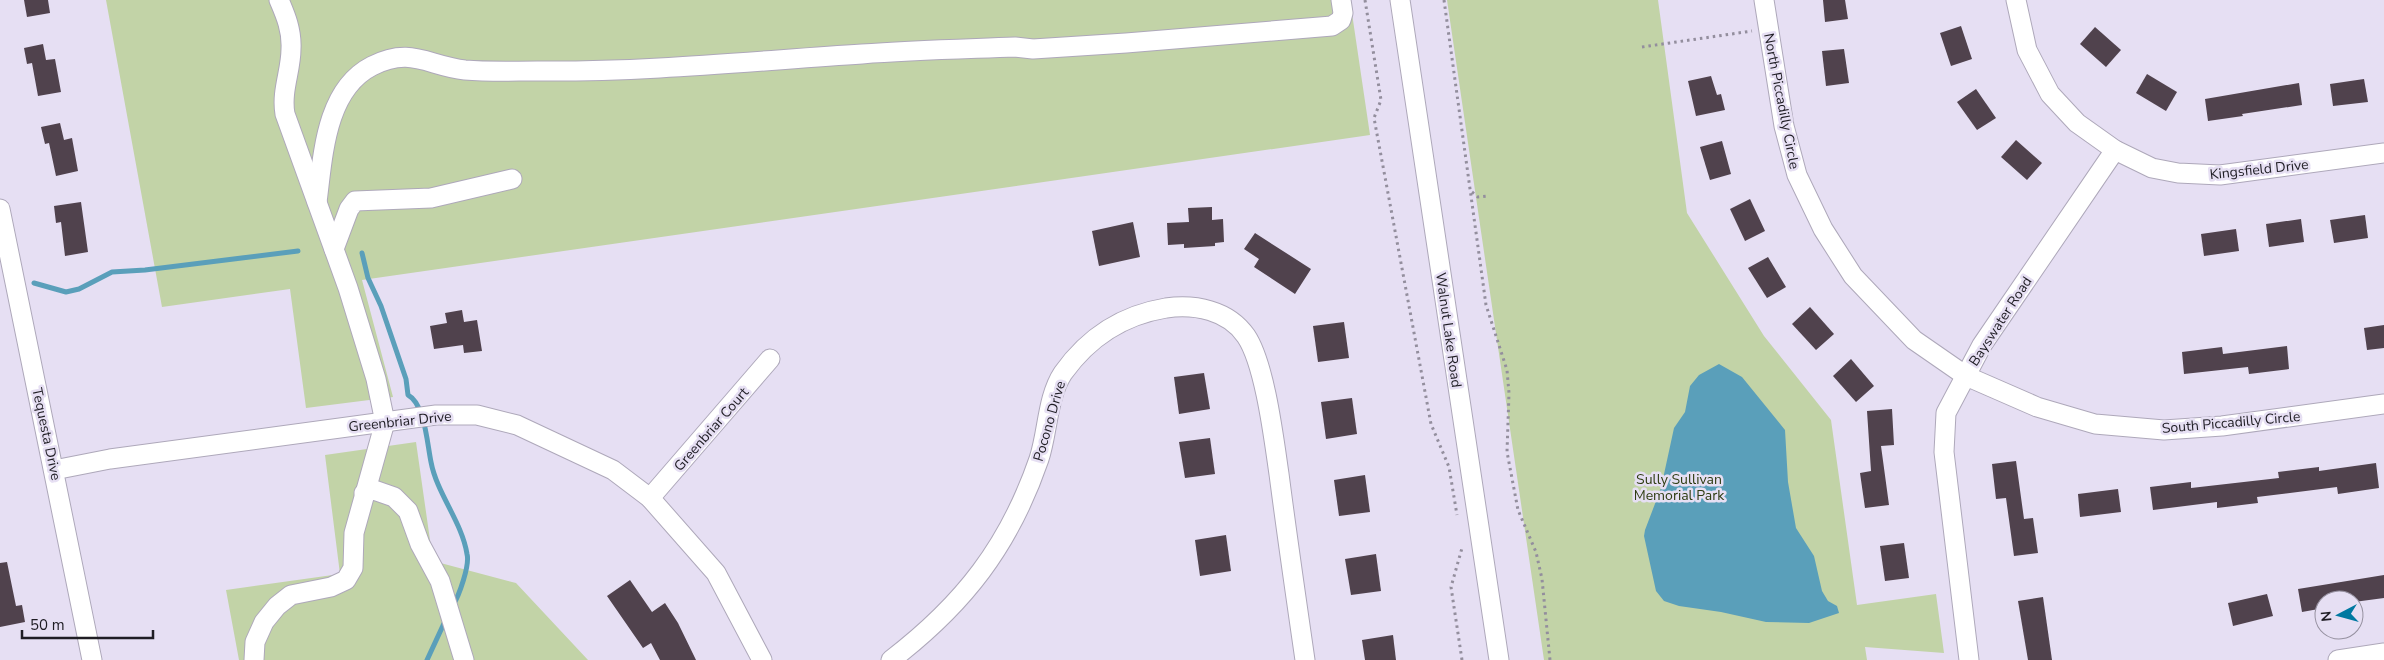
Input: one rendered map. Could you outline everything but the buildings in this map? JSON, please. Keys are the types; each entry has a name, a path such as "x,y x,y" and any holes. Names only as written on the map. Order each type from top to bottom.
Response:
{"street":[{"path":"254,660 255,642 264,622 277,606 291,595 331,587 346,580 353,568 354,533 385,422 376,379 334,250 284,114 282,100 291,49 288,20 279,0"},
{"path":"317,202 329,127 340,100 352,81 370,66 391,58 416,57 463,70 601,71 796,60 862,54 1015,47 1033,49 1117,44 1332,26 1341,20 1343,13 1341,0"},
{"name":"Walnut Lake Road","path":"1400,0 1498,660"},
{"name":"North Piccadilly Circle","path":"1764,0 1784,126 1797,175 1823,229 1853,276 1914,340 1966,376"},
{"name":"Kingsfield Drive","path":"2016,0 2027,50 2050,94 2077,123 2115,150 2152,168 2178,173 2205,175 2242,173 2384,154"},
{"name":"Bayswater Road","path":"1969,660 1944,452 1946,413 1982,345 2115,150"},
{"path":"334,250 354,201 431,198 512,179"},
{"name":"Tequesta Drive","path":"0,209 92,660"},
{"name":"Pocono Drive","path":"891,660 910,645 958,600 998,549 1025,499 1040,455 1051,404 1062,375 1089,342 1126,319 1161,309 1189,306 1202,308 1225,317 1246,336 1256,360 1270,414 1305,660"},
{"name":"Greenbriar Court","path":"650,498 770,359"},
{"name":"South Piccadilly Circle","path":"1966,376 2037,407 2095,424 2164,430 2222,426 2384,404"},
{"name":"Greenbriar Drive","path":"54,470 110,459 436,414 477,415 517,424 613,470 650,498 716,573 762,660"},
{"path":"364,493 374,490 394,497 408,511 420,544 440,581 464,660"},
{"path":"2338,660 2384,653"}],"path":[{"path":"1365,0 1381,100 1374,118 1431,424 1449,466 1458,523"},
{"path":"1444,0 1486,305 1507,370 1509,394 1507,452 1518,510 1536,552 1540,570 1550,660"},
{"path":"1642,47 1768,28"},
{"path":"1471,192 1478,197 1488,196"},
{"path":"1462,542 1463,552 1451,587 1462,660"}],"green space":[{"path":"106,0 1350,0 1370,135 362,280 393,397 306,408 290,289 162,307"},
{"name":"Sully Sullivan Memorial Park","path":"1447,0 1658,0 1687,213 1764,336 1831,420 1857,605 1936,594 1944,653 1865,647 1867,660 1544,660"},
{"path":"416,442 433,561 516,583 588,660 239,660 226,590 340,574 325,455"}],"water":[{"path":"1719,364 1742,377 1785,430 1788,482 1796,528 1814,556 1822,591 1828,601 1837,606 1839,613 1809,623 1766,622 1721,612 1679,606 1664,601 1656,591 1644,536 1645,530 1661,488 1674,428 1685,412 1690,386 1699,375"}],"waterway":[{"path":"34,283 66,292 79,289 112,272 145,270 298,251"},
{"path":"362,253 368,278 381,306 406,379 408,395 414,400 422,415 434,474 464,542 468,559 467,565 461,588 453,605"},
{"path":"427,660 446,619"}]}
